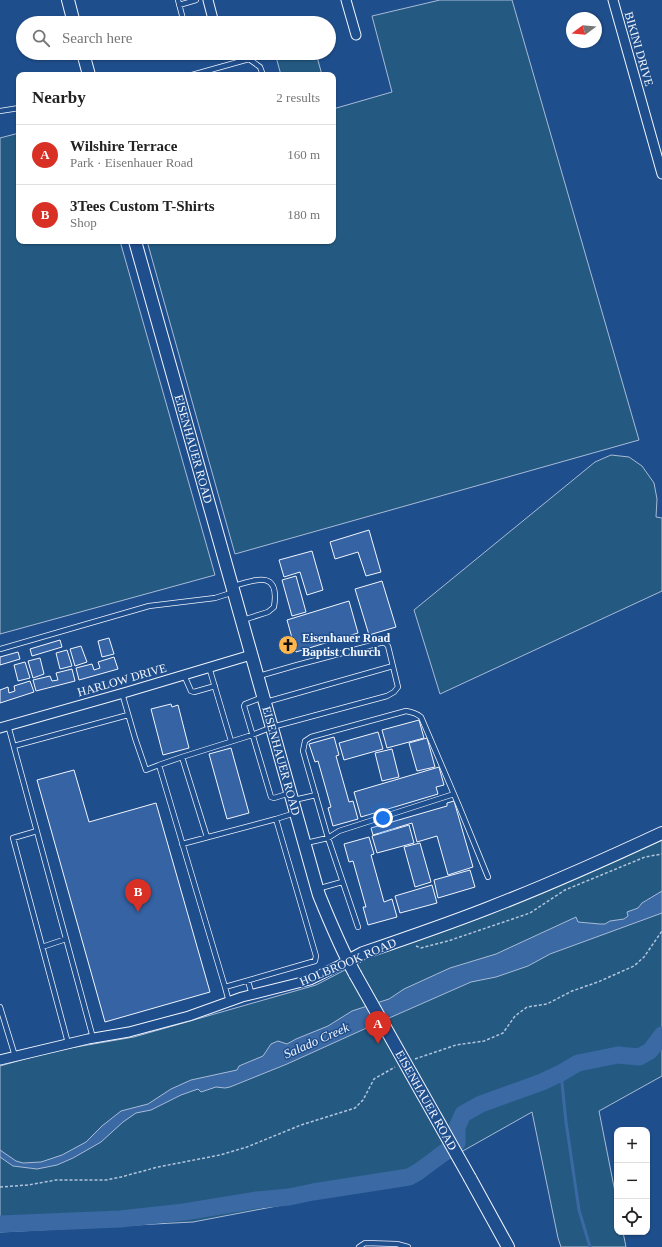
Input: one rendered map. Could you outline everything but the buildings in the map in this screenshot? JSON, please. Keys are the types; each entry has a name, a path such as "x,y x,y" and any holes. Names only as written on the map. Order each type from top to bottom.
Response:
{"main road":[{"path":"68,0 72,16"},
{"path":"85,60 88,72"},
{"name":"EISENHAUER ROAD","path":"136,244 295,812 318,890 329,921 355,974 508,1247"},
{"name":"HOLBROOK ROAD","path":"348,961 363,953 486,910 592,866 662,833"}],"street":[{"path":"208,0 212,16"},
{"path":"346,0 356,35"},
{"name":"BIKINI DRIVE","path":"613,0 662,174"},
{"name":"HARLOW DRIVE","path":"4,726 251,655"},
{"name":"HOLBROOK ROAD","path":"0,1060 68,1043 129,1032 189,1016 252,995 310,980 348,961"}],"lane":[{"path":"182,16 178,2 196,0"},
{"path":"203,72 245,60"},
{"path":"250,60 260,67 262,72"},
{"path":"0,111 16,108"},
{"path":"0,649 149,606 215,598 259,579 265,579 270,582 275,596 274,607 268,612 242,620"},
{"path":"122,693 146,770 182,756 272,728 387,696 394,692 398,687 388,646 385,643 380,643 297,665 257,677"},
{"path":"316,795 271,797 252,735 244,706 245,704 393,666"},
{"path":"209,667 231,741"},
{"path":"183,675 191,691 194,692 215,686"},
{"path":"358,927 328,838 303,751 305,742 311,737 406,711 413,712 421,717 488,877"},
{"path":"14,746 128,715"},
{"path":"4,726 14,746 93,1038"},
{"path":"182,756 207,837"},
{"path":"158,765 229,1002"},
{"path":"304,843 328,838 339,831 454,794"},
{"path":"182,844 295,812"},
{"path":"225,987 315,961 316,956 276,818"},
{"path":"37,831 13,838 68,1043"},
{"path":"318,890 342,882"},
{"path":"42,946 66,939"},
{"path":"248,981 252,995"},
{"path":"0,1007 15,1056"},
{"path":"359,1247 365,1243 397,1244 408,1247"}],"path":[{"path":"402,940 420,948 448,941 530,913 565,890 645,856 662,854"},
{"path":"411,1061 456,1045 484,1041 503,1033 515,1016 527,1007 547,1004 572,991 634,966 644,957 662,931"},
{"path":"0,1186 28,1185 56,1180 106,1180 158,1167 220,1155 248,1147 300,1125 355,1108 363,1100 374,1078 399,1065"}],"shaded area":[{"path":"440,0 512,0 639,440 235,554 148,244 336,244 336,108 392,92 372,16"},
{"path":"277,60 318,60 321,72 280,72"},
{"path":"16,134 16,244 121,244 215,575 0,634 0,138"},
{"path":"611,455 629,457 642,466 654,483 657,499 656,517 662,518 662,591 440,694 414,610 595,462"},
{"path":"662,838 662,1076 599,1111 614,1187 614,1235 624,1235 626,1247 561,1247 532,1112 406,1183 193,1222 0,1232 0,1066 53,1051 134,1037 316,985 366,959 470,919"}],"water":[{"name":"Salado Creek","path":"662,891 662,913 550,954 528,966 496,977 471,982 287,1064 230,1087 216,1087 201,1092 198,1089 181,1095 151,1110 136,1113 123,1122 101,1142 73,1158 57,1165 37,1169 13,1166 0,1157 0,1150 16,1161 23,1163 41,1162 62,1155 86,1142 102,1126 121,1111 148,1104 171,1089 191,1080 237,1070 239,1066 263,1056 271,1044 278,1041 287,1044 328,1026 352,1011 389,999 404,989 450,968 496,954 576,917 578,922 600,924 624,919 628,916 627,912 638,908 642,903"}],"waterway":[{"path":"0,1224 120,1219 184,1212 257,1200 289,1197 409,1177 457,1143 457,1127 463,1114 481,1104 542,1082 578,1063 618,1055 639,1057 650,1051 662,1035"},
{"path":"561,1073 566,1122 579,1210 590,1247"}],"place":[{"name":"Eisenhauer Road Baptist Church","path":"288,645"},
{"name":"3Tees Custom T-Shirts","path":"138,912"},
{"name":"Wilshire Terrace","path":"378,1044"}]}
